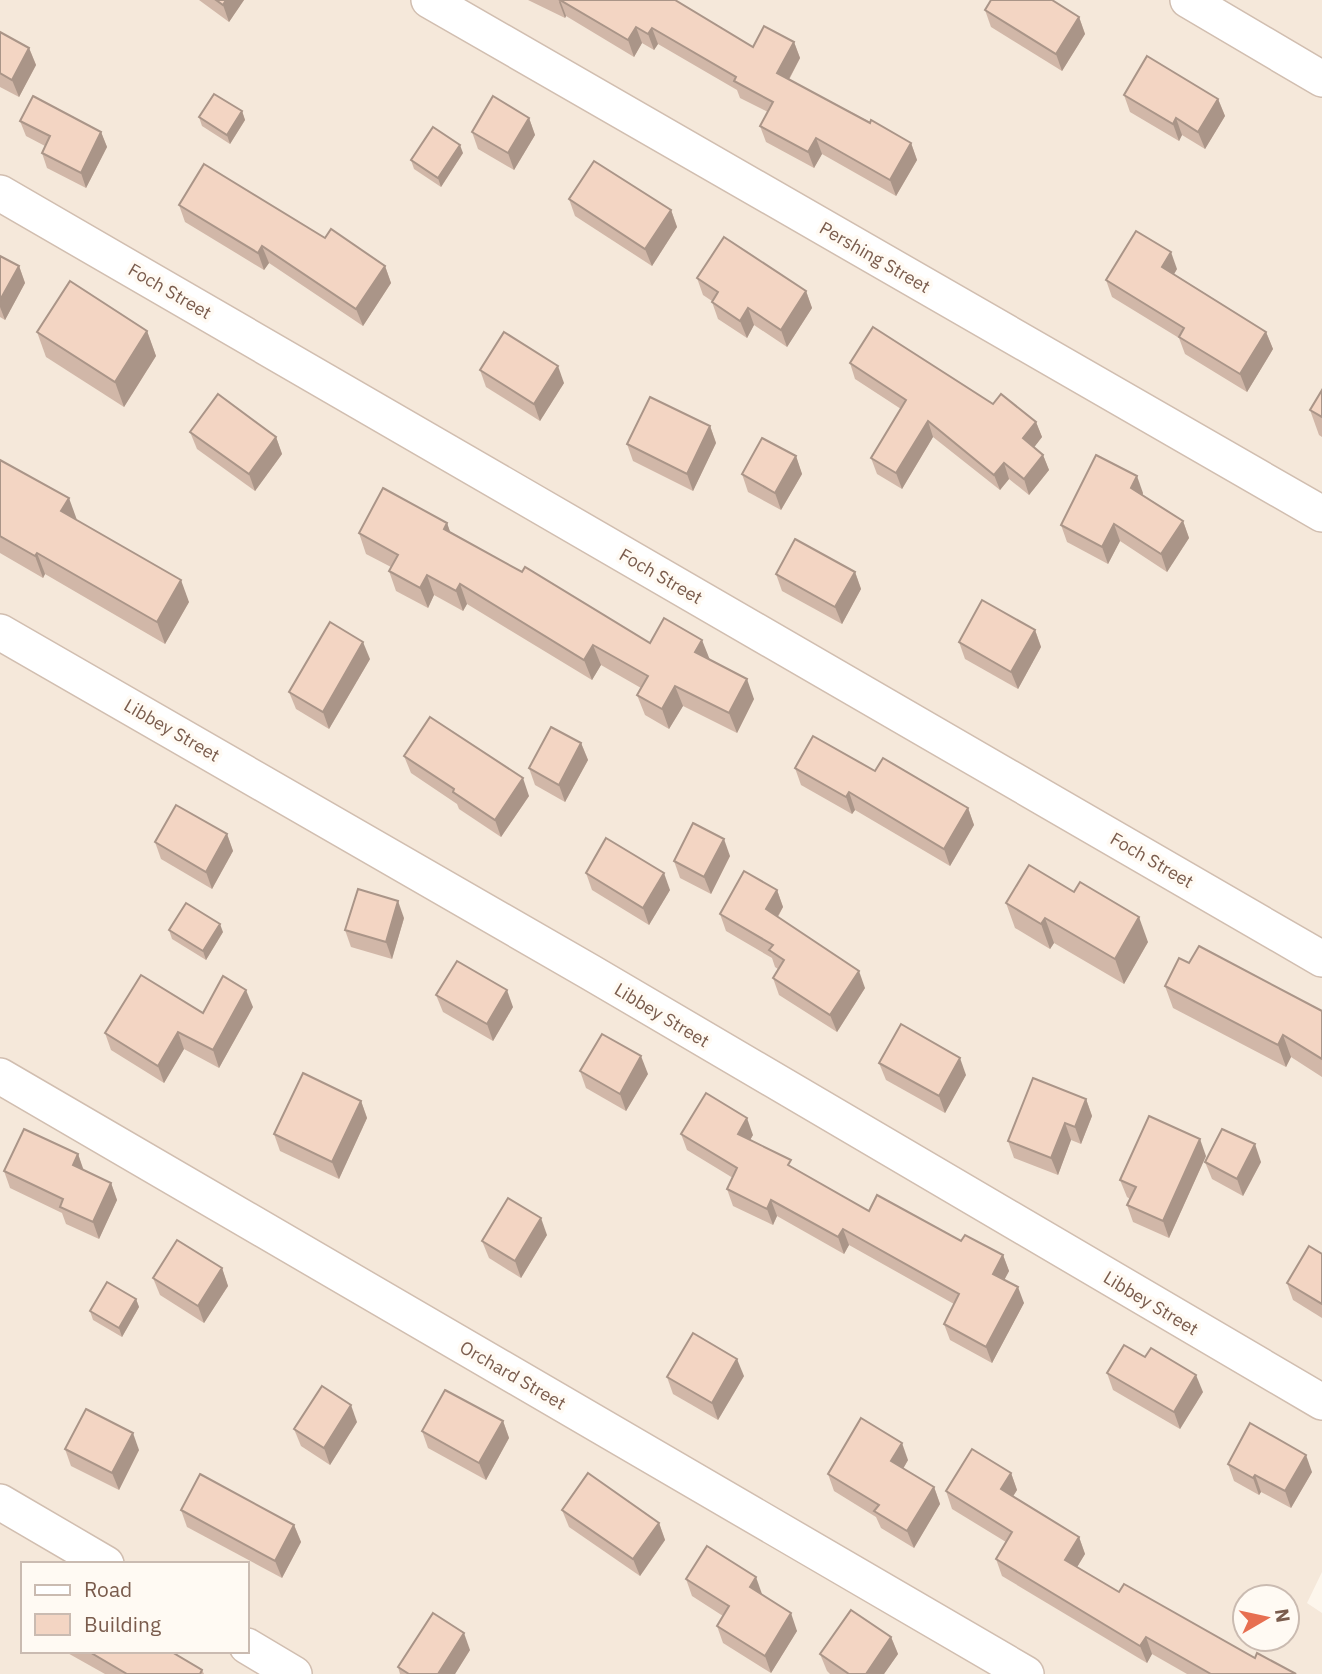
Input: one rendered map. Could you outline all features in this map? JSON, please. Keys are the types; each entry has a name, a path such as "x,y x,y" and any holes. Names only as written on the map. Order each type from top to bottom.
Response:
{"street":[{"name":"Pershing Street","path":"429,0 1322,514"},
{"path":"1188,0 1322,79"},
{"name":"Foch Street","path":"0,192 1322,959"},
{"name":"Libbey Street","path":"0,632 590,972 1322,1402"},
{"name":"Orchard Street","path":"0,1076 1026,1674"},
{"path":"0,1502 103,1562"},
{"path":"248,1647 294,1674"}],"shaded area":[{"path":"0,0 1322,0 1322,1572 1307,1603 1322,1613 1322,1674 0,1674"}],"building":[{"path":"560,0 675,0 753,47 764,26 794,42 777,73 911,143 890,180 816,138 808,152 760,126 773,102 734,81 736,77 652,28 648,34 636,27 628,40"},
{"path":"991,0 1052,0 1079,17 1056,54 985,10"},
{"path":"0,32 29,48 12,80 0,73"},
{"path":"1147,56 1218,99 1198,132 1176,118 1173,124 1124,95"},
{"path":"214,94 242,111 227,135 199,117"},
{"path":"33,96 101,132 81,173 42,153 50,136 20,121"},
{"path":"493,96 529,118 508,153 472,132"},
{"path":"433,127 460,145 438,178 411,160"},
{"path":"594,161 671,210 645,249 569,199"},
{"path":"204,164 325,238 331,229 385,266 356,309 262,246 258,253 179,205"},
{"path":"1136,231 1171,252 1162,267 1266,332 1240,374 1179,337 1184,328 1106,280"},
{"path":"724,237 806,291 781,330 748,308 740,321 712,302 718,292 697,278"},
{"path":"0,256 19,266 0,300"},
{"path":"70,281 147,331 115,382 37,332"},
{"path":"873,327 993,404 1001,394 1036,422 1023,438 1043,455 1024,479 1004,463 994,475 928,421 896,473 871,458 906,400 850,363"},
{"path":"504,332 558,366 534,404 480,370"},
{"path":"1322,390 1322,417 1310,410"},
{"path":"218,394 276,437 249,474 190,432"},
{"path":"650,397 710,426 687,474 627,444"},
{"path":"762,438 796,456 775,493 742,474"},
{"path":"1096,455 1137,476 1131,488 1183,521 1161,554 1114,524 1102,547 1061,525"},
{"path":"0,460 69,498 61,511 181,580 157,622 37,553 35,556 0,536"},
{"path":"383,488 447,523 444,529 522,572 525,567 650,643 664,618 702,640 695,652 747,679 729,713 675,686 662,709 637,695 648,676 593,645 584,660 460,584 456,591 427,575 420,588 389,571 398,555 359,533"},
{"path":"795,539 855,572 835,607 776,574"},
{"path":"982,600 1035,630 1011,672 959,642"},
{"path":"330,622 363,642 323,712 289,692"},
{"path":"430,717 523,778 495,820 404,756"},
{"path":"551,727 581,743 559,785 529,768"},
{"path":"813,736 875,771 883,758 968,808 944,849 849,792 846,797 795,768"},
{"path":"176,805 227,834 206,872 155,842"},
{"path":"693,823 724,839 704,877 674,861"},
{"path":"606,838 664,873 643,908 586,873"},
{"path":"1029,865 1074,892 1080,882 1139,917 1115,959 1045,918 1041,924 1006,903"},
{"path":"744,871 777,890 766,909 859,971 830,1015 773,978 784,960 769,950 773,945 720,914"},
{"path":"358,889 398,901 386,942 345,930"},
{"path":"186,903 220,924 203,951 169,930"},
{"path":"1199,946 1322,1011 1322,1059 1283,1035 1278,1045 1165,986 1179,958 1189,963"},
{"path":"457,961 507,990 487,1024 436,995"},
{"path":"141,975 203,1013 223,976 246,990 213,1050 178,1032 158,1066 105,1033"},
{"path":"901,1024 960,1058 939,1096 879,1063"},
{"path":"602,1034 641,1056 620,1094 580,1071"},
{"path":"303,1073 361,1101 332,1162 274,1134"},
{"path":"1033,1078 1086,1099 1075,1127 1065,1123 1051,1158 1008,1141"},
{"path":"706,1093 747,1118 738,1134 791,1160 788,1165 869,1211 877,1195 961,1241 965,1235 1003,1255 993,1274 1018,1287 986,1347 944,1324 959,1294 843,1229 838,1237 771,1200 767,1209 727,1189 737,1168 681,1134"},
{"path":"1149,1116 1200,1139 1163,1221 1127,1205 1136,1187 1120,1180"},
{"path":"24,1129 78,1154 73,1165 111,1183 93,1222 60,1207 63,1199 4,1171"},
{"path":"1222,1129 1255,1144 1237,1179 1205,1162"},
{"path":"508,1198 541,1218 515,1261 482,1241"},
{"path":"177,1240 222,1268 198,1306 153,1278"},
{"path":"1309,1246 1322,1254 1322,1304 1287,1283"},
{"path":"107,1282 136,1299 119,1328 90,1311"},
{"path":"693,1333 737,1359 712,1403 667,1377"},
{"path":"1124,1345 1145,1357 1151,1348 1196,1375 1174,1412 1107,1373"},
{"path":"322,1386 351,1405 324,1448 294,1429"},
{"path":"445,1390 503,1421 479,1463 422,1431"},
{"path":"86,1409 133,1433 112,1473 65,1449"},
{"path":"861,1418 902,1443 891,1461 934,1487 907,1531 874,1511 879,1505 828,1474"},
{"path":"1250,1423 1306,1455 1285,1491 1228,1464"},
{"path":"972,1449 1011,1473 1001,1489 1079,1537 1065,1560 1119,1592 1124,1584 1231,1644 1231,1653 1246,1653 1255,1658 1257,1653 1296,1674 1211,1674 1146,1637 1140,1646 996,1559 1012,1532 946,1491"},
{"path":"588,1473 659,1523 633,1559 562,1510"},
{"path":"200,1474 294,1525 275,1561 181,1510"},
{"path":"707,1546 756,1577 750,1587 791,1613 765,1656 717,1626 729,1606 686,1579"},
{"path":"851,1610 891,1637 866,1674 849,1674 820,1654"},
{"path":"433,1613 464,1633 438,1674 409,1674 398,1667"},
{"path":"91,1653 173,1653 202,1670 200,1674 127,1674"}]}
